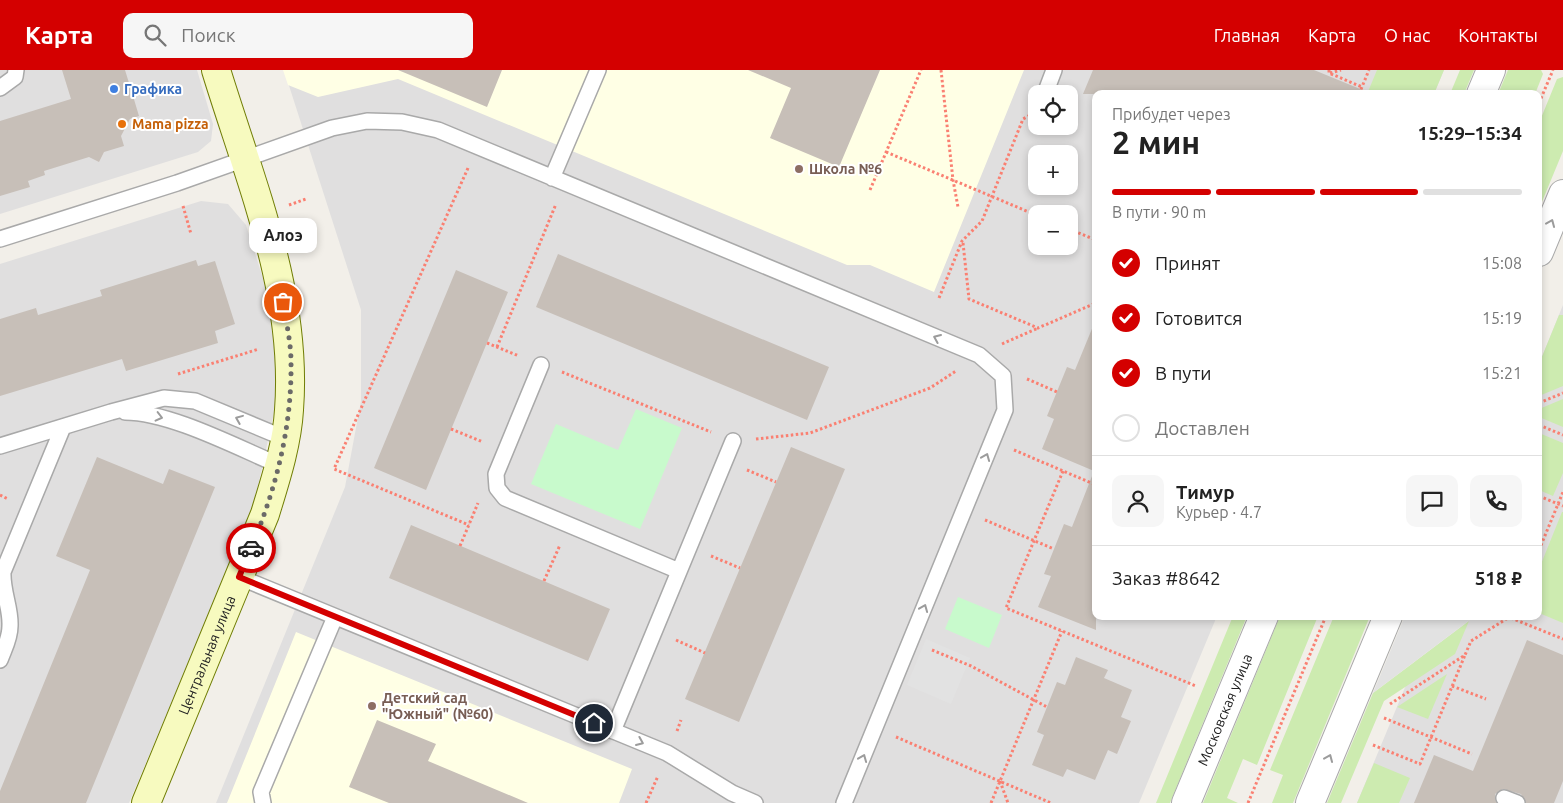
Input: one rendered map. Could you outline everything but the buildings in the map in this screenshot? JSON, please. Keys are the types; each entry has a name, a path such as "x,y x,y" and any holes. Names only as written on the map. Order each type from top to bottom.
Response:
{"street":[{"name":"Центральная улица","path":"146,803 265,514 279,465 289,412 291,361 280,282 216,70"},
{"path":"1483,90 1491,70"},
{"path":"1542,245 1563,194"},
{"name":"Московская улица","path":"1186,803 1262,620"},
{"path":"1310,803 1386,620"}],"lane":[{"path":"0,88 15,76 16,70"},
{"path":"558,180 598,70"},
{"path":"1048,85 1054,70"},
{"path":"0,239 177,183 332,128 367,121 402,122 438,130 979,355 1003,376 1005,410 844,803"},
{"path":"541,366 496,474 497,488 504,498 679,571"},
{"path":"0,446 164,398 195,401 284,438"},
{"path":"111,412 139,412 166,418 279,465"},
{"path":"0,660 9,638 11,625 2,586 3,572 63,427"},
{"path":"612,731 733,441"},
{"path":"239,577 667,753 732,794 756,803"},
{"path":"264,803 261,792 335,616"}],"path":[{"path":"870,190 921,70"},
{"path":"942,70 953,180 958,207"},
{"path":"1329,71 1341,70"},
{"path":"1360,90 1369,70"},
{"path":"1542,96 1553,70"},
{"path":"1329,71 1362,86"},
{"path":"939,298 962,241 982,221 1024,119 1028,117"},
{"path":"469,525 334,469 477,146"},
{"path":"886,152 1028,212"},
{"path":"497,347 558,180"},
{"path":"180,197 191,234"},
{"path":"1078,233 1092,238"},
{"path":"962,241 969,299 1038,328"},
{"path":"487,343 541,366 588,381 733,441 810,433 930,388 979,355 1092,305"},
{"path":"1003,376 1025,378 1057,392"},
{"path":"1542,402 1563,393"},
{"path":"1542,426 1563,435"},
{"path":"451,429 506,451"},
{"path":"992,441 1092,483"},
{"path":"725,461 776,482"},
{"path":"1063,471 1006,608 1196,686"},
{"path":"460,546 486,485 496,474"},
{"path":"1542,543 1563,492"},
{"path":"1542,497 1563,506"},
{"path":"964,512 1054,549"},
{"path":"544,582 568,525"},
{"path":"689,546 740,568"},
{"path":"1248,803 1324,620"},
{"path":"1373,745 1420,764 1471,641 1506,620"},
{"path":"1518,620 1563,639"},
{"path":"654,631 705,653"},
{"path":"991,803 1062,631"},
{"path":"911,641 971,666 1047,707"},
{"path":"1390,704 1465,654"},
{"path":"1452,686 1486,699"},
{"path":"1384,718 1472,754"},
{"path":"875,729 1051,803"},
{"path":"1000,780 1008,803"}],"shaded area":[{"path":"0,70 197,70 213,124 211,141 198,152 0,214"},
{"name":"Школа №6","path":"283,70 1024,70 934,292 870,265 847,265 398,79 318,97 288,85"},
{"path":"284,70 1444,70 1436,90 1092,90 1092,620 1215,620 1139,803 216,803 345,487 361,401 361,310"},
{"path":"201,201 228,204 246,225 274,313 277,346 275,408 253,509 129,803 0,803 0,264"},
{"path":"1563,305 1563,803 1357,803 1416,661 1470,620 1542,620 1542,357"},
{"path":"1403,620 1470,620 1373,693"},
{"name":"Детский сад \"Южный\" (№60)","path":"296,632 632,769 619,803 227,803"},
{"path":"926,639 970,658 951,704 907,685"}],"green space":[{"path":"1377,70 1444,70 1436,90 1369,90"},
{"path":"1460,70 1474,70 1466,90 1452,90"},
{"path":"1508,70 1541,70 1543,74 1537,90 1500,90"},
{"path":"1563,77 1563,151 1542,202 1542,116 1557,79"},
{"path":"1559,315 1563,315 1563,386 1542,395 1542,357"},
{"path":"1563,399 1563,427 1542,418 1542,408"},
{"path":"636,409 682,428 640,529 531,484 556,424 618,450"},
{"path":"1542,434 1563,443 1563,473 1553,496 1542,491"},
{"path":"1563,512 1563,623 1542,614 1542,562"},
{"path":"958,597 1002,615 989,648 945,629"},
{"path":"1231,620 1245,620 1170,803 1156,803"},
{"path":"1278,620 1316,620 1257,765 1243,759 1227,798 1238,803 1203,803"},
{"path":"1332,620 1368,620 1293,803 1272,803 1283,775 1270,770"},
{"path":"1469,621 1455,654 1384,701 1341,803 1327,803 1373,693"},
{"path":"1447,674 1428,719 1397,707"},
{"path":"1374,763 1410,778 1399,803 1357,803"}],"way so far":[{"path":"251,548 265,514 279,465 289,412 291,361 283,302"}],"place":[{"name":"Графика","path":"114,89"},
{"name":"Mama pizza","path":"122,124"},
{"name":"Школа №6","path":"799,169"},
{"name":"Алоэ","path":"283,302"},
{"name":"Детский сад \"Южный\" (№60)","path":"372,706"}],"route":[{"path":"251,548 239,577 594,723"}]}
